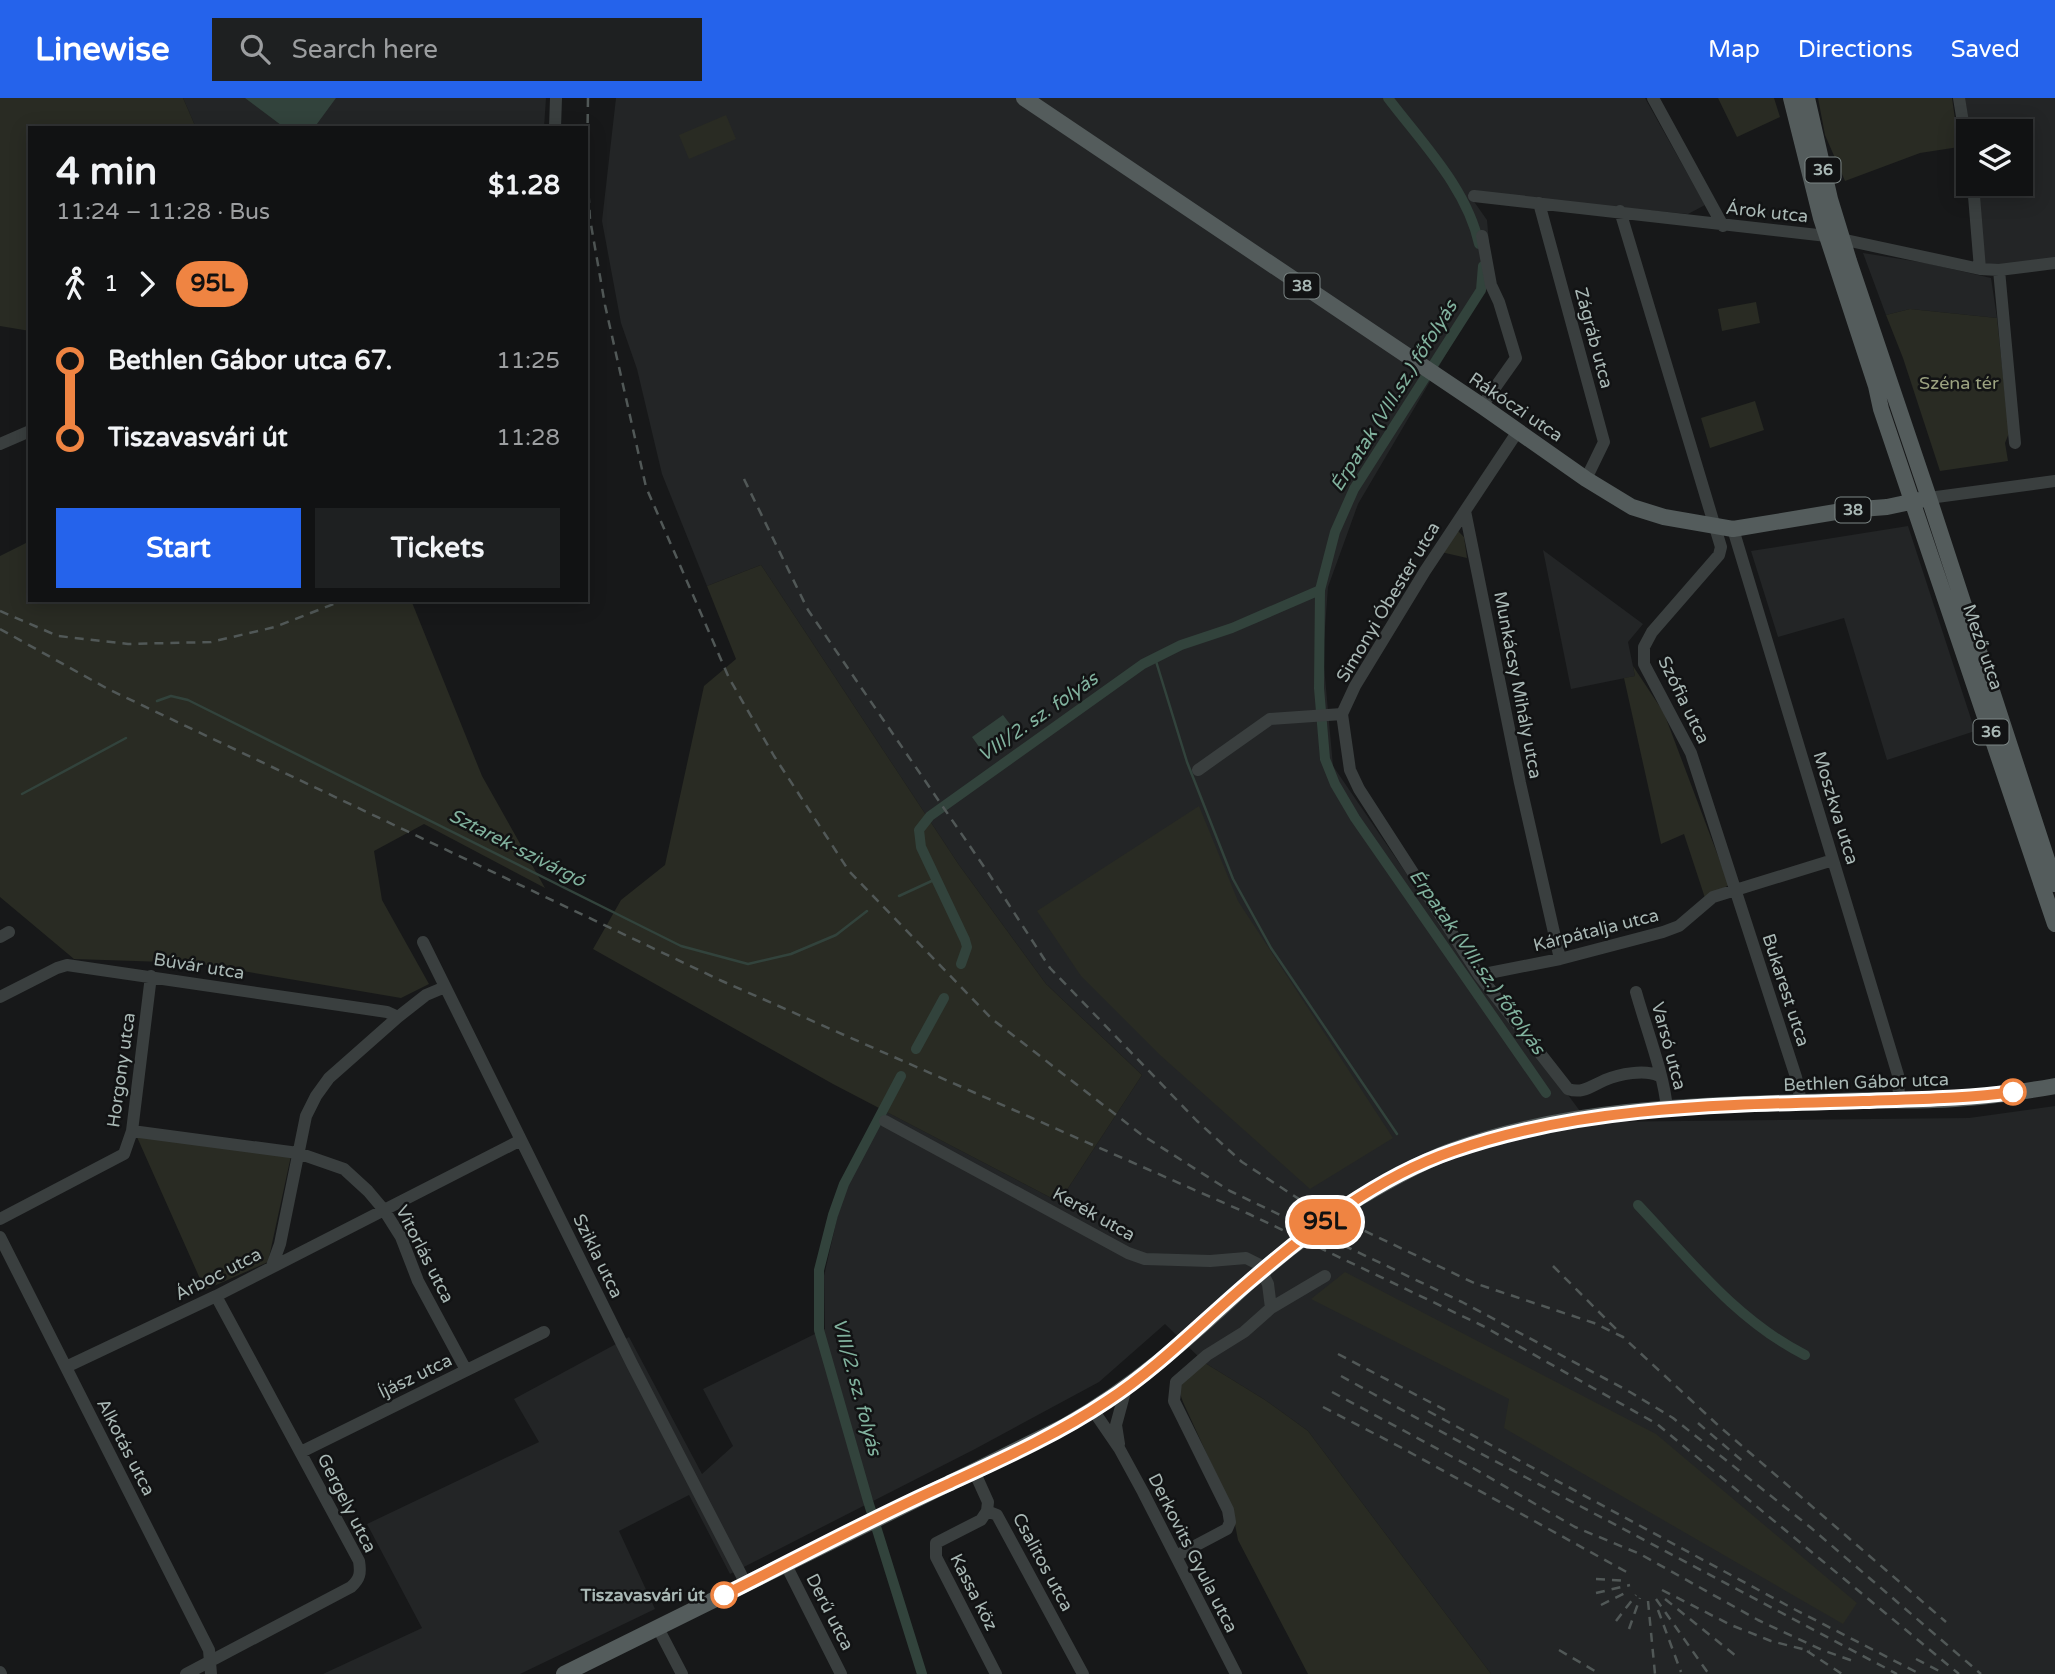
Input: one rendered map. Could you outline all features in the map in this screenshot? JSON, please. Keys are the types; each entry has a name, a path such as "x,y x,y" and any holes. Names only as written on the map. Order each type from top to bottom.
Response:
{"main road":[{"name":"Rákóczi utca","path":"1024,98 1586,479 1632,507 1664,517 1734,529 1921,500"},
{"name":"36","path":"1791,98 1835,239 1881,409 1921,500"},
{"name":"36","path":"1807,98 1830,199 1835,239"},
{"name":"Mező utca","path":"1921,500 2055,884"},
{"name":"Mező utca","path":"1921,500 2055,924"},
{"name":"Bethlen Gábor utca","path":"1126,1388 1191,1336 1289,1249 1354,1202 1417,1166 1449,1152 1544,1125 1635,1112 1801,1102 1948,1099 2055,1086"},
{"path":"565,1674 974,1471 1093,1409 1126,1388"}],"street":[{"path":"555,126 556,98"},
{"path":"1653,98 1723,226"},
{"path":"1959,98 1962,119"},
{"name":"Árok utca","path":"1474,196 1620,211 1835,239 1980,269 1999,270 2055,263"},
{"path":"1974,196 1980,269"},
{"name":"Zágráb utca","path":"1539,203 1604,442 1586,479"},
{"path":"1620,211 1721,547 1738,547"},
{"path":"1482,236 1491,285 1516,358 1482,406"},
{"path":"1999,270 2015,443"},
{"path":"0,444 28,431"},
{"path":"1465,511 1518,431"},
{"name":"Rákóczi utca","path":"1921,500 2055,481"},
{"name":"Simonyi Óbester utca","path":"1342,714 1355,686 1424,571 1465,511"},
{"name":"Munkácsy Mihály utca","path":"1465,511 1520,783 1560,959"},
{"name":"Moszkva utca","path":"1734,529 1898,1075 1899,1099"},
{"name":"Szófia utca","path":"1721,547 1719,555 1652,632 1644,648 1644,664 1691,753 1735,889"},
{"path":"1198,770 1270,719 1342,714 1350,770 1359,789 1479,975 1567,1088 1574,1091 1584,1090 1605,1080 1650,1072 1660,1076"},
{"name":"Kárpátalja utca","path":"1479,975 1560,959 1663,932 1679,926 1713,897 1833,860"},
{"name":"Bukarest utca","path":"1735,889 1796,1077 1801,1102"},
{"name":"Szikla utca","path":"423,942 632,1364 746,1584"},
{"name":"Búvár utca","path":"0,997 67,965 387,1012 398,1017"},
{"name":"Horgony utca","path":"0,1219 124,1154 132,1131 151,976"},
{"path":"272,1266 280,1244 306,1116 316,1096 329,1078 398,1017 426,995 445,987"},
{"name":"Varsó utca","path":"1636,992 1666,1089 1667,1110"},
{"name":"Kerék utca","path":"885,1121 1128,1253 1145,1259 1210,1261 1246,1258 1258,1264 1268,1283 1271,1308"},
{"name":"Vitorlás utca","path":"132,1131 298,1153 344,1169 384,1210 401,1237 418,1281 466,1370"},
{"name":"Árboc utca","path":"66,1367 216,1296 521,1140"},
{"name":"Alkotás utca","path":"0,1237 209,1650 211,1668"},
{"path":"1176,1556 1227,1529 1230,1522 1228,1510 1174,1401 1176,1382 1207,1355 1244,1332 1271,1308 1325,1276"},
{"name":"Gergely utca","path":"211,1668 351,1587 358,1581 361,1569 216,1296"},
{"name":"Íjász utca","path":"301,1452 544,1332"},
{"name":"Derkovits Gyula utca","path":"1119,1448 1116,1425 1126,1388"},
{"name":"Derkovits Gyula utca","path":"1093,1409 1119,1448 1236,1674"},
{"name":"Csalitos utca","path":"974,1471 988,1502 987,1511 997,1515 1083,1674"},
{"name":"Kassa köz","path":"987,1511 981,1520 944,1538 936,1543 934,1548 936,1557 996,1674"},
{"name":"Derű utca","path":"786,1565 841,1674"},
{"path":"659,1628 682,1674"},
{"path":"187,1674 211,1668"}],"shaded area":[{"path":"183,98 546,98 544,126 195,126"},
{"path":"245,98 336,98 315,126 282,126"},
{"path":"616,98 1645,98 1705,205 1688,214 1468,193 1487,220 1492,276 1358,504 1328,587 1323,655 1333,766 1430,908 1588,1122 1969,1118 2055,1106 2055,1674 1491,1674 1308,1431 1265,1400 1205,1363 1165,1324 1099,1382 975,1449 730,1574 689,1495 619,1531 655,1609 520,1674 323,1674 422,1628 367,1524 539,1442 514,1399 629,1337 702,1474 733,1446 703,1389 825,1329 824,1276 845,1183 887,1112 1059,1202 1142,1075 1046,984 959,865 761,565 707,586 662,474 637,369 621,323 602,221"},
{"path":"1959,98 2055,98 2055,263 1980,269 1974,196 2033,196 2033,119 1965,119"},
{"path":"1863,253 1926,263 1991,278 1997,318 1910,309 1886,315"},
{"path":"1908,526 1975,731 1887,760 1844,618 1778,637 1751,551"},
{"path":"1543,550 1643,624 1628,642 1635,676 1571,689"},
{"path":"1003,715 1013,728 982,751 972,737"}],"green space":[{"path":"0,98 183,98 195,126 28,126 28,331 0,326"},
{"path":"1718,98 1774,98 1780,117 1737,137"},
{"path":"1818,98 1952,98 1956,147 1920,153 1845,181 1825,135"},
{"path":"726,115 736,139 689,159 679,135"},
{"path":"1756,302 1760,323 1722,331 1718,309"},
{"name":"Széna tér","path":"1910,309 1997,318 2009,433 2005,443 2008,461 1940,471 1886,315"},
{"path":"1755,401 1764,430 1710,448 1701,418"},
{"path":"1458,531 1464,537 1467,558 1441,552"},
{"path":"28,542 28,602 412,602 482,776 545,888 424,824 374,851 382,900 429,984 401,998 195,963 74,959 0,897 0,556"},
{"path":"761,565 959,865 1046,984 1142,1075 1059,1202 833,1084 593,949 621,900 665,865 704,686 736,659 707,586"},
{"path":"1633,666 1664,713 1729,885 1705,898 1684,834 1661,844 1624,678 1635,676"},
{"path":"1199,806 1238,901 1393,1138 1310,1189 1160,1055 1081,976 1037,911"},
{"path":"137,1137 291,1156 268,1262 205,1290"},
{"path":"1345,1272 1656,1434 1857,1603 1843,1624 1504,1428 1509,1399 1311,1299"},
{"path":"1205,1363 1265,1400 1308,1431 1491,1674 1308,1674 1238,1540 1232,1509 1178,1388"}],"waterway":[{"name":"Érpatak (VIII.sz.) főfolyás","path":"1388,98 1454,185 1473,223 1479,244"},
{"name":"Érpatak (VIII.sz.) főfolyás","path":"1483,266 1481,290 1354,489 1335,532 1320,590 1319,688 1325,759 1335,784 1355,818 1546,1093"},
{"name":"VIII/2. sz. folyás","path":"961,964 967,947 965,940 921,847 919,830 930,816 1143,664 1181,645 1232,628 1320,590"},
{"path":"1155,658 1187,762 1233,879 1271,948 1397,1134"},
{"name":"Sztarek-szivárgó","path":"157,701 171,696 188,700 681,946 748,964 791,954 836,935 867,911"},
{"name":"Sztarek-szivárgó","path":"22,794 126,738"},
{"name":"Sztarek-szivárgó","path":"899,896 936,879"},
{"name":"VIII/2. sz. folyás","path":"916,1049 944,998"},
{"name":"VIII/2. sz. folyás","path":"901,1076 844,1184 833,1215 819,1270 819,1330 868,1501 922,1674"},
{"name":"Érpatak (VIII.sz.) főfolyás","path":"1638,1205 1736,1307 1757,1325 1805,1355"}],"railway":[{"path":"588,98 588,126"},
{"path":"588,184 590,219 605,305 646,487 729,678 774,756 849,871 992,1019 1142,1135 1230,1191 1462,1302 1673,1418 1810,1527 1981,1674"},
{"path":"744,479 808,610 989,874 1050,968 1197,1121 1242,1162 1302,1201 1474,1283 1594,1323 1623,1337 1720,1427 1946,1622"},
{"path":"0,611 58,636 128,644 211,642 275,627 339,602"},
{"path":"0,629 108,689 722,981 1249,1214 1483,1326 1657,1424 1959,1674"},
{"path":"1553,1266 1616,1329"},
{"path":"1338,1354 1445,1410"},
{"path":"1341,1376 1478,1452 1897,1674"},
{"path":"1332,1392 1575,1527 1640,1554 1758,1620 1822,1650 1853,1661"},
{"path":"1323,1407 1632,1575"},
{"path":"1428,1411 1790,1607 1920,1674"},
{"path":"1698,1423 1746,1464"},
{"path":"1596,1579 1627,1581"},
{"path":"1596,1593 1630,1585"},
{"path":"1662,1590 1731,1625 1771,1641 1810,1651"},
{"path":"1601,1605 1625,1593"},
{"path":"1616,1621 1636,1595"},
{"path":"1629,1629 1640,1598"},
{"path":"1656,1599 1708,1673"},
{"path":"1665,1599 1736,1656"},
{"path":"1648,1601 1655,1674"},
{"path":"1658,1610 1681,1672"},
{"path":"1559,1650 1600,1674"},
{"path":"1807,1651 1842,1674"},
{"path":"1916,1659 1943,1673"}],"bus line":[{"name":"95L","path":"724,1595 1065,1426 1107,1401 1176,1349 1248,1283 1338,1212 1385,1183 1449,1152 1544,1125 1594,1116 1801,1102 1934,1100 2013,1092"}],"place":[{"name":"Tiszavasvári út","path":"724,1595"}]}
